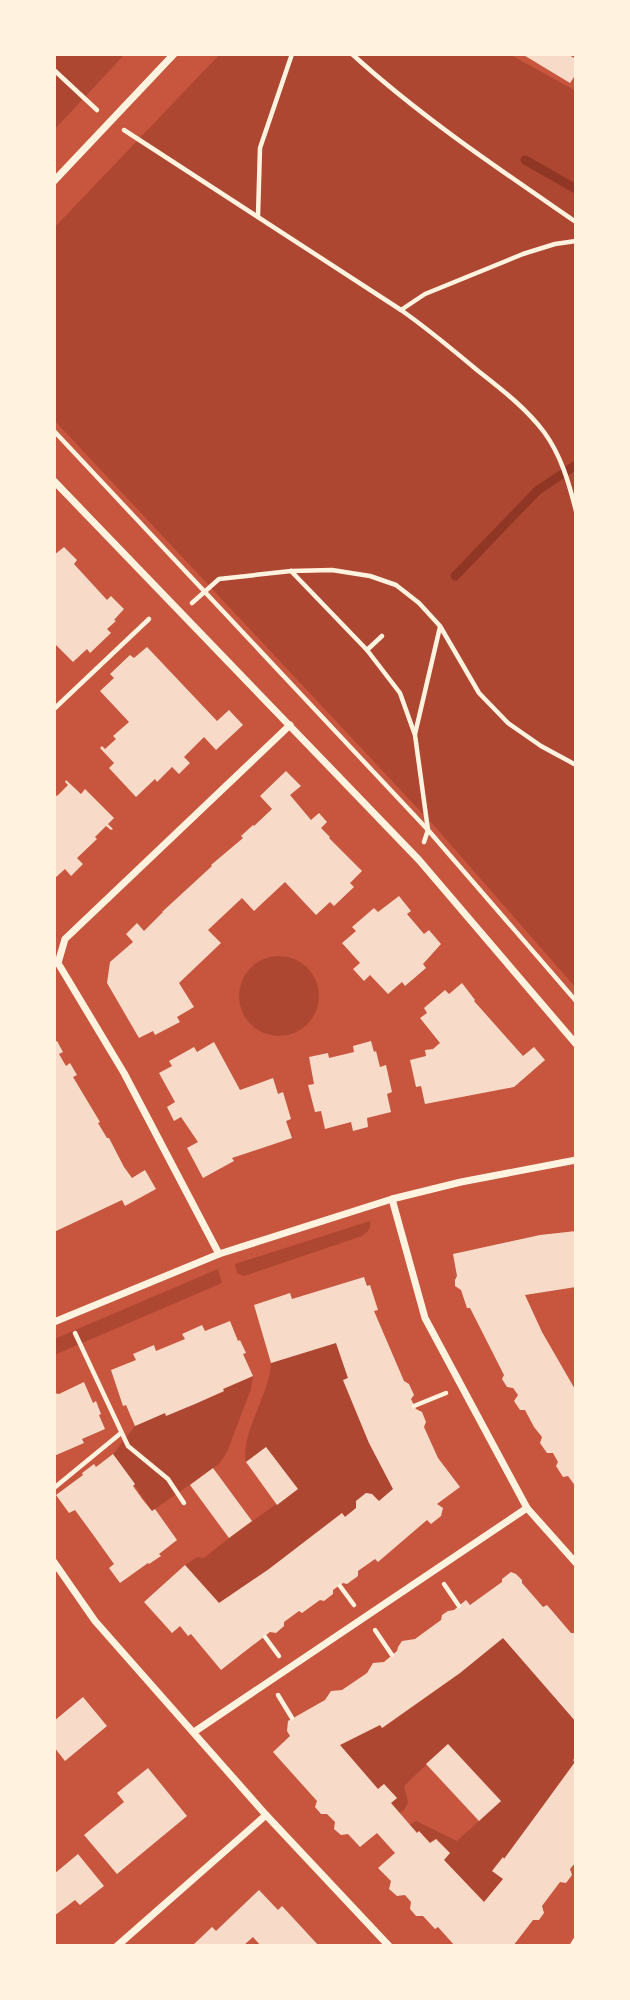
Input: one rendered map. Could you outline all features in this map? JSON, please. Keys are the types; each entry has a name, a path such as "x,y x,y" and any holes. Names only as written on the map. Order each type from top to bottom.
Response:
{"street":[{"path":"54,181 174,54"},
{"path":"54,481 419,860 576,1044"},
{"path":"219,1254 124,1073 58,963 65,939 290,725"},
{"path":"54,1322 219,1254 392,1199 461,1182 576,1160"},
{"path":"392,1199 425,1318 527,1508 576,1563"},
{"path":"194,1732 527,1508"},
{"path":"54,1562 95,1621 265,1815 389,1946"},
{"path":"117,1946 265,1815"},
{"path":"573,1946 576,1941"}],"path":[{"path":"257,217 260,148 292,54"},
{"path":"352,54 374,75 445,130 576,222"},
{"path":"54,70 110,121 401,310 512,398 545,433 565,472 576,511"},
{"path":"401,310 425,294 523,254 555,244 576,242"},
{"path":"54,431 428,830 576,1001"},
{"path":"205,590 219,579 291,571 332,570 370,576 396,585 419,603 440,626 479,693 508,723 541,746 576,765"},
{"path":"291,571 367,650 400,693 415,735 428,830 419,860"},
{"path":"54,709 149,619"},
{"path":"415,735 440,626"},
{"path":"367,650 382,636"},
{"path":"54,700 59,704"},
{"path":"570,995 576,990"},
{"path":"68,1316 128,1446 168,1479 184,1503"},
{"path":"414,1406 462,1386"},
{"path":"54,1488 121,1433"},
{"path":"434,1570 459,1606"},
{"path":"365,1616 392,1655"},
{"path":"270,1680 292,1718"}],"shaded area":[{"path":"54,54 125,54 54,130"},
{"path":"220,54 509,54 576,91 576,988 437,829 54,420 54,228"},
{"path":"279,956 294,959 307,968 316,981 319,996 316,1011 307,1024 294,1033 279,1036 264,1033 251,1024 242,1011 239,996 242,981 251,968 264,959"},
{"path":"370,1221 369,1230 362,1236 244,1276 237,1273 235,1264"},
{"path":"218,1269 222,1283 54,1355 54,1339"},
{"path":"336,1343 348,1378 343,1381 369,1443 393,1489 379,1501 372,1494 366,1493 356,1501 356,1508 345,1517 342,1513 219,1603 185,1565 197,1557 204,1558 297,1489 266,1447 246,1462 247,1439 266,1388 271,1363"},
{"path":"253,1376 251,1389 227,1452 219,1464 152,1511 113,1454 135,1426 224,1392 223,1389"},
{"path":"503,1638 576,1721 576,1757 573,1760 575,1762 503,1858 503,1879 484,1902 444,1860 450,1853 437,1839 430,1843 409,1825 416,1821 457,1841 501,1801 448,1744 404,1786 408,1802 400,1813 391,1803 397,1798 384,1784 378,1789 340,1745 380,1725 383,1728 460,1673"}],"building":[{"path":"522,54 567,54 576,59 576,74 570,83"},
{"path":"64,547 77,560 74,564 107,600 111,596 124,609 107,629 111,633 90,653 87,649 73,662 54,643 54,555"},
{"path":"147,647 217,721 229,710 243,725 216,750 204,737 184,757 190,763 179,774 172,767 136,797 109,768 114,763 100,748 102,746 105,749 116,739 113,736 129,722 100,691 114,678 110,674 130,655 134,658"},
{"path":"286,771 301,786 290,795 311,820 319,813 327,822 321,828 362,871 350,883 354,887 334,906 330,902 316,915 285,882 254,911 242,898 208,930 221,943 179,983 194,1007 177,1017 180,1022 155,1035 153,1031 139,1038 107,983 110,962 133,942 126,934 137,923 144,931 272,809 260,796"},
{"path":"66,780 81,794 85,789 114,818 108,824 113,829 106,826 95,837 97,839 77,858 83,864 71,876 65,869 54,879 54,794 57,796 68,785"},
{"path":"399,896 411,911 407,914 424,934 429,930 441,944 423,964 426,968 405,986 402,982 388,994 370,975 364,981 353,969 360,963 342,943 356,931 352,927 374,908 378,912"},
{"path":"462,983 474,1001 523,1056 534,1047 545,1060 514,1087 425,1104 421,1086 416,1087 410,1060 426,1056 425,1050 433,1049 440,1043 420,1018 427,1013 424,1008 445,990 449,994"},
{"path":"57,1041 63,1052 59,1054 66,1066 70,1063 77,1075 73,1077 124,1167 132,1178 145,1170 156,1189 125,1206 122,1200 54,1232 54,1042"},
{"path":"371,1041 380,1067 386,1065 392,1092 387,1094 391,1112 367,1118 368,1127 353,1131 351,1122 325,1129 321,1111 315,1112 308,1085 314,1084 309,1057 328,1053 329,1058 354,1052 353,1046"},
{"path":"214,1042 240,1090 273,1078 278,1094 283,1092 291,1119 286,1121 292,1138 232,1158 234,1161 203,1178 187,1148 198,1142 181,1117 174,1121 167,1107 175,1102 159,1073 172,1066 169,1061 194,1047 197,1052"},
{"path":"576,1231 576,1287 525,1295 542,1332 576,1391 576,1487 568,1476 563,1477 556,1466 558,1462 553,1453 547,1453 540,1443 542,1437 525,1410 520,1410 514,1401 518,1395 513,1388 507,1387 502,1379 504,1375 470,1308 467,1308 461,1290 455,1286 457,1276 453,1254 540,1235"},
{"path":"364,1277 367,1286 370,1285 378,1310 374,1311 404,1381 409,1384 414,1395 411,1399 416,1409 422,1412 426,1422 424,1427 438,1458 460,1487 437,1504 443,1508 441,1516 431,1524 427,1520 378,1562 375,1559 358,1571 358,1576 333,1590 333,1594 324,1601 320,1600 302,1613 299,1611 284,1622 284,1626 276,1633 270,1632 221,1670 191,1634 188,1636 180,1626 172,1633 144,1602 185,1565 219,1603 342,1513 345,1517 356,1508 356,1501 366,1493 372,1494 379,1501 393,1489 369,1443 343,1380 348,1378 336,1343 271,1363 254,1305 290,1293 292,1299"},
{"path":"230,1321 246,1353 243,1354 253,1376 195,1404 135,1426 126,1405 123,1406 111,1370 136,1360 133,1354 154,1345 156,1351 185,1339 182,1334 202,1325 205,1331"},
{"path":"84,1382 93,1403 96,1401 105,1429 82,1439 84,1443 54,1456 54,1393 59,1394"},
{"path":"266,1447 298,1489 277,1505 246,1462"},
{"path":"113,1454 143,1500 152,1511 155,1509 177,1540 159,1554 161,1556 120,1583 109,1568 114,1564 94,1536 75,1510 69,1513 56,1495 94,1464 96,1467"},
{"path":"213,1468 252,1521 229,1538 190,1485"},
{"path":"511,1572 522,1580 543,1607 547,1605 571,1633 576,1633 576,1722 503,1638 460,1673 382,1728 380,1725 340,1745 378,1789 384,1784 397,1798 391,1803 417,1833 419,1831 430,1843 436,1839 450,1853 444,1860 484,1902 503,1879 492,1871 503,1857 504,1859 576,1757 576,1862 570,1869 572,1875 566,1883 560,1882 542,1906 544,1913 539,1920 533,1920 513,1946 455,1946 438,1927 435,1929 423,1916 416,1916 405,1895 397,1896 389,1889 391,1881 378,1868 395,1853 377,1833 360,1847 348,1834 341,1835 334,1829 335,1822 327,1814 321,1814 315,1807 317,1801 273,1752 290,1736 287,1731 288,1721 325,1700 331,1691 342,1690 367,1673 373,1663 384,1662 397,1651 402,1641 415,1639 441,1620 442,1615 448,1611 454,1610 466,1600 470,1605 502,1582"},
{"path":"83,1697 107,1726 65,1761 54,1747 54,1721"},
{"path":"448,1744 501,1801 479,1821 426,1764"},
{"path":"148,1768 187,1816 117,1874 84,1835 124,1802 117,1793"},
{"path":"78,1854 104,1886 80,1905 75,1900 54,1916 54,1874"},
{"path":"259,1890 278,1910 282,1906 319,1946 261,1946 253,1937 243,1946 192,1946 212,1927 216,1931"}],"waterway":[{"path":"525,160 576,189"},
{"path":"455,576 538,490 576,465"}]}
